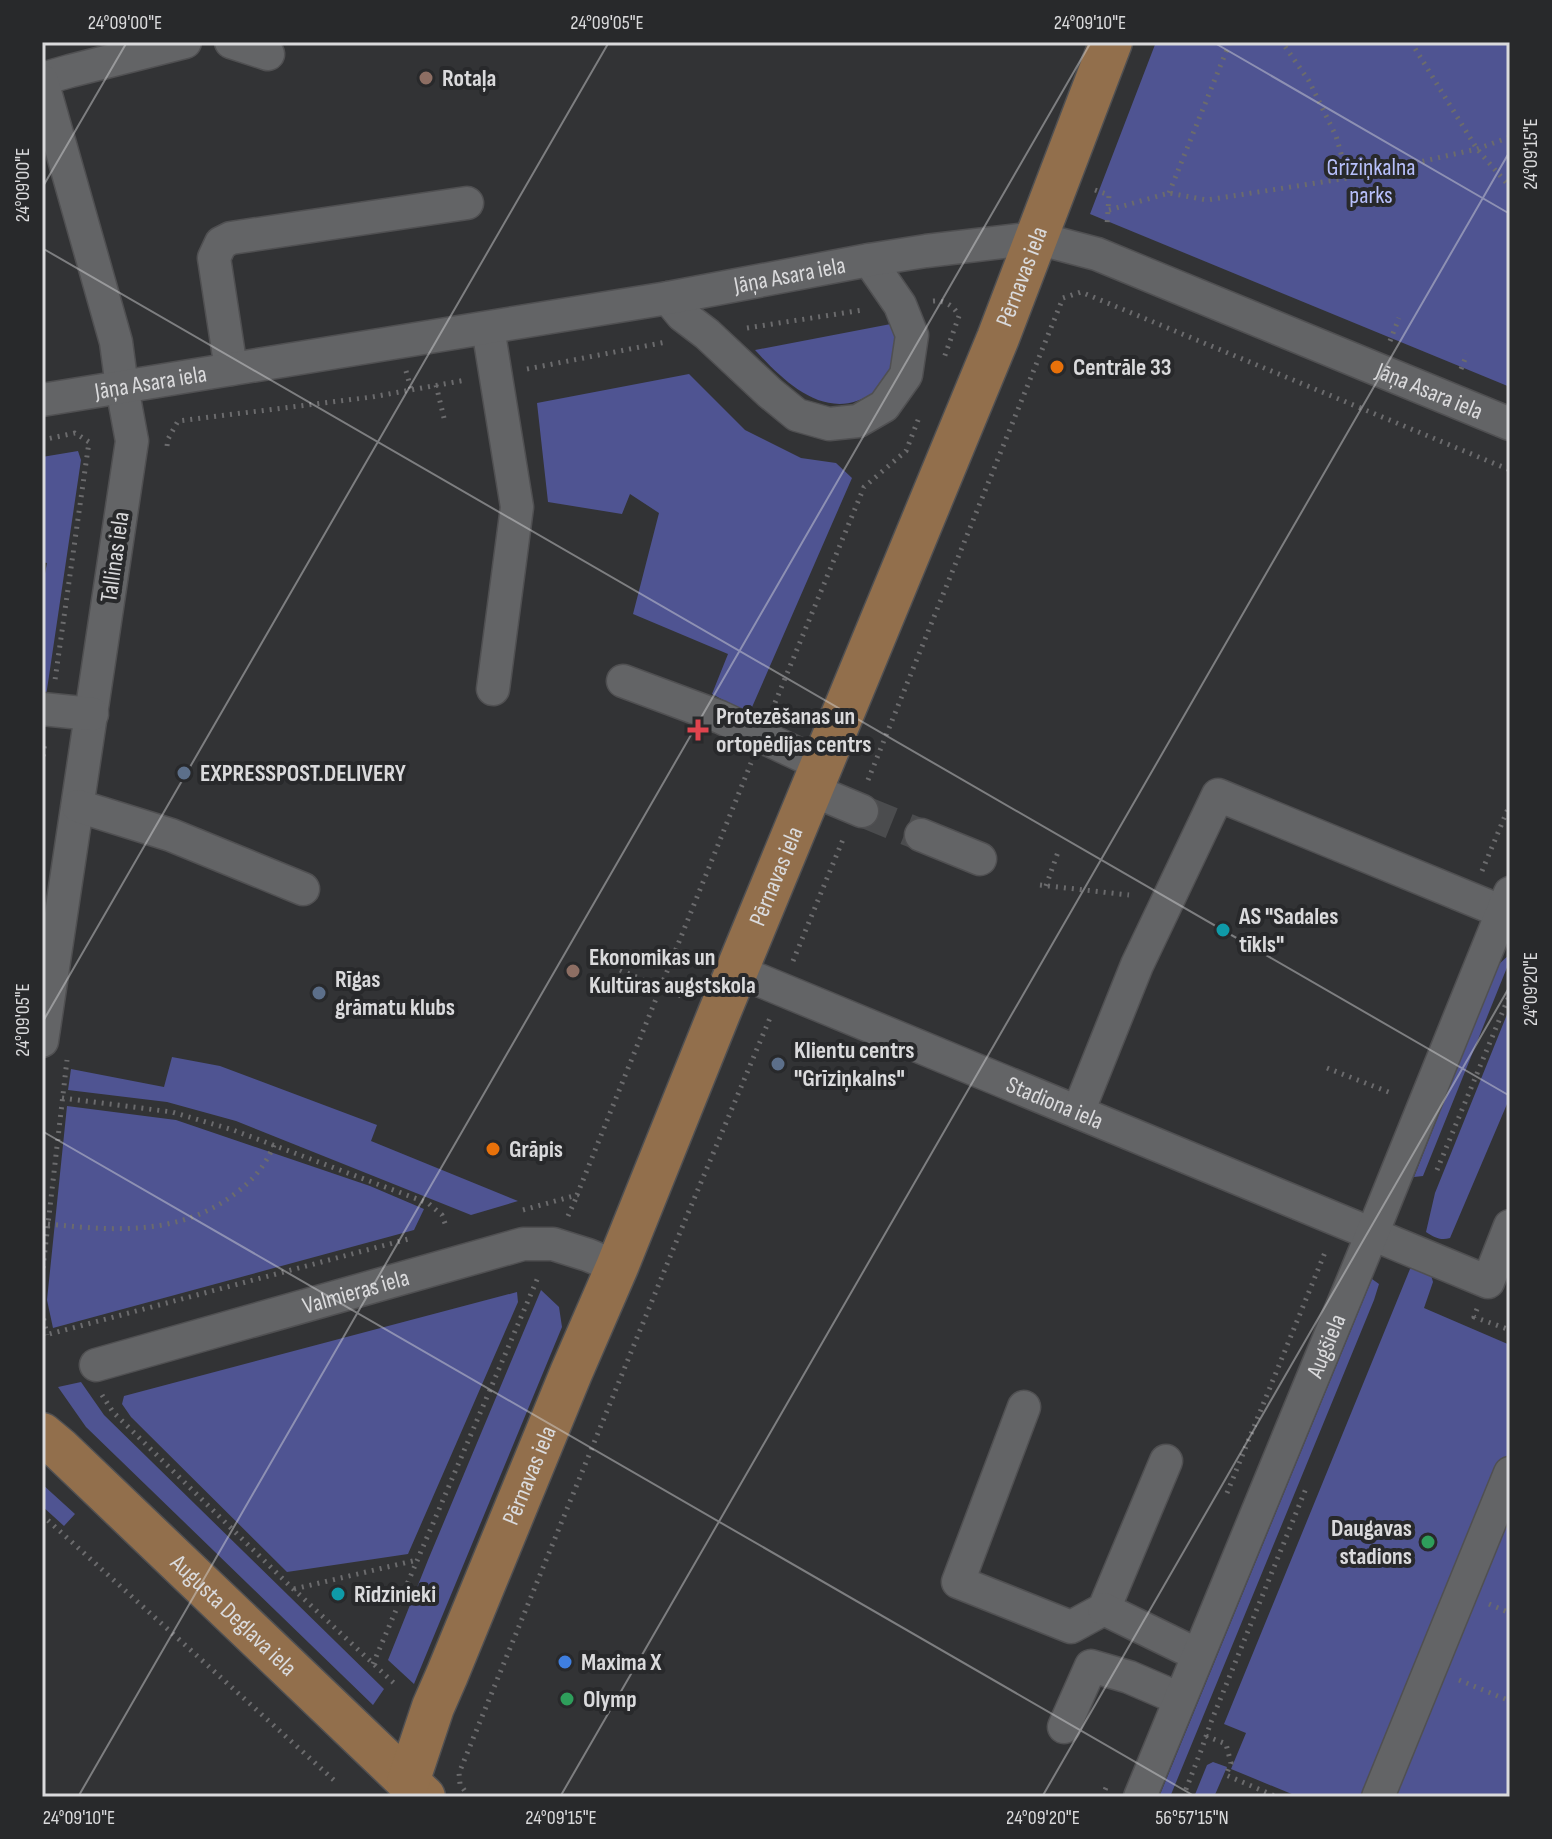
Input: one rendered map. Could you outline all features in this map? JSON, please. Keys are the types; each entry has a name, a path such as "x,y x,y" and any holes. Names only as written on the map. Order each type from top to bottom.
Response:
{"main road":[{"name":"Pērnavas iela","path":"412,1792 433,1707 998,338 1111,42"},
{"name":"Augusta Deglava iela","path":"42,1434 412,1792"}],"street":[{"path":"42,80 185,42"},
{"path":"231,42 268,54"},
{"name":"Tallinas iela","path":"42,80 116,342 132,441 42,1041"},
{"path":"231,369 214,258 221,243 231,238 467,203"},
{"name":"Jāņa Asara iela","path":"42,400 668,298 869,260 1036,238 1097,254 1510,424"},
{"path":"668,298 682,315 797,415 829,424 858,421 884,406 906,375 912,335 900,305 869,260"},
{"path":"488,328 517,507 493,689"},
{"path":"623,681 762,736 859,810"},
{"path":"46,709 92,714"},
{"path":"1078,1112 1137,965 1218,795 1460,893 1507,906"},
{"path":"78,806 171,835 303,889"},
{"path":"921,835 980,859"},
{"name":"Augšiela","path":"1140,1797 1507,906"},
{"name":"Stadiona iela","path":"737,971 1488,1282 1510,1226"},
{"name":"Valmieras iela","path":"96,1365 523,1244 553,1244 617,1267"},
{"path":"1024,1407 958,1582 1071,1627 1104,1609 1166,1461"},
{"path":"1378,1797 1510,1473"},
{"path":"1104,1609 1198,1655"},
{"path":"1064,1727 1091,1666 1129,1677 1180,1699"}],"path":[{"path":"1169,193 1230,42"},
{"path":"1279,42 1309,81 1336,136 1348,178"},
{"path":"1411,42 1477,149 1510,187"},
{"path":"1109,210 1169,193 1207,200 1348,178 1477,149 1510,137"},
{"path":"1082,185 1109,195 1106,233"},
{"path":"469,1797 460,1784 459,1773 681,1230 859,810 1063,298 1081,292 1510,470"},
{"path":"168,439 178,421 372,397 707,334 938,300 956,309 959,320 941,364"},
{"path":"1386,349 1399,318"},
{"path":"1457,377 1467,354"},
{"path":"436,385 444,418"},
{"path":"373,1664 553,1244 577,1195 864,487 906,451 923,407"},
{"path":"42,440 75,433 89,442 46,709 42,764"},
{"path":"1058,852 1043,886 1129,895"},
{"path":"1434,1176 1510,994"},
{"path":"1327,1068 1391,1093"},
{"path":"62,1098 172,1112 233,1130 428,1203 442,1215 447,1229"},
{"path":"48,1224 101,1229 146,1228 190,1219 222,1204 254,1179 274,1145"},
{"path":"519,1210 577,1195"},
{"path":"42,1311 44,1336 417,1237"},
{"path":"113,1412 293,1589 397,1686"},
{"path":"1183,1797 1312,1474"},
{"path":"42,1515 336,1782"},
{"path":"293,1589 417,1560"},
{"path":"1430,1668 1510,1701"},
{"path":"1206,1736 1226,1744 1232,1764 1226,1775 1277,1797"}],"green space":[{"name":"Grīziņkalna parks","path":"1156,42 1510,42 1510,387 1090,214"},
{"path":"896,323 896,361 889,378 876,391 842,404 825,402 795,387 755,350"},
{"path":"689,374 745,430 801,458 836,463 852,478 749,714 712,694 728,654 633,614 659,513 630,494 622,514 548,502 537,403"},
{"path":"78,451 81,460 45,703 42,703 42,589 47,563 42,562 42,457"},
{"path":"1510,954 1423,1176 1414,1177 1498,965"},
{"path":"1510,1007 1510,1097 1450,1238 1437,1238 1426,1232 1435,1193"},
{"path":"172,1057 220,1066 377,1125 371,1141 518,1201 471,1215 236,1121 167,1102 68,1090 71,1069 164,1087"},
{"path":"67,1106 176,1120 370,1186 424,1209 414,1230 53,1328 47,1300"},
{"name":"Daugavas stadions","path":"1410,1269 1431,1275 1433,1282 1424,1308 1510,1345 1510,1797 1299,1797 1231,1769 1246,1733 1224,1724"},
{"path":"1372,1279 1379,1284 1374,1300 1170,1797 1159,1797"},
{"path":"541,1290 559,1307 562,1327 414,1684 388,1660"},
{"path":"517,1292 518,1302 408,1554 287,1572 131,1417 122,1404 124,1396"},
{"path":"81,1382 104,1415 384,1689 373,1705 86,1427 58,1387"},
{"path":"42,1484 75,1514 64,1526 42,1506"},
{"path":"1213,1762 1227,1767 1214,1797 1194,1797 1207,1765"}],"tunnel":[{"path":"862,811 921,835"}],"place":[{"name":"Rotaļa","path":"426,78"},
{"name":"Centrāle 33","path":"1057,367"},
{"name":"Protezēšanas un ortopēdijas centrs","path":"698,730"},
{"name":"EXPRESSPOST.DELIVERY","path":"184,773"},
{"name":"AS \"Sadales tīkls\"","path":"1223,930"},
{"name":"Ekonomikas un Kultūras augstskola","path":"573,971"},
{"name":"Rīgas grāmatu klubs","path":"319,993"},
{"name":"Klientu centrs \"Grīziņkalns\"","path":"778,1064"},
{"name":"Grāpis","path":"493,1149"},
{"name":"Daugavas stadions","path":"1428,1542"},
{"name":"Rīdzinieki","path":"338,1594"},
{"name":"Maxima X","path":"565,1662"},
{"name":"Olymp","path":"567,1699"}]}
